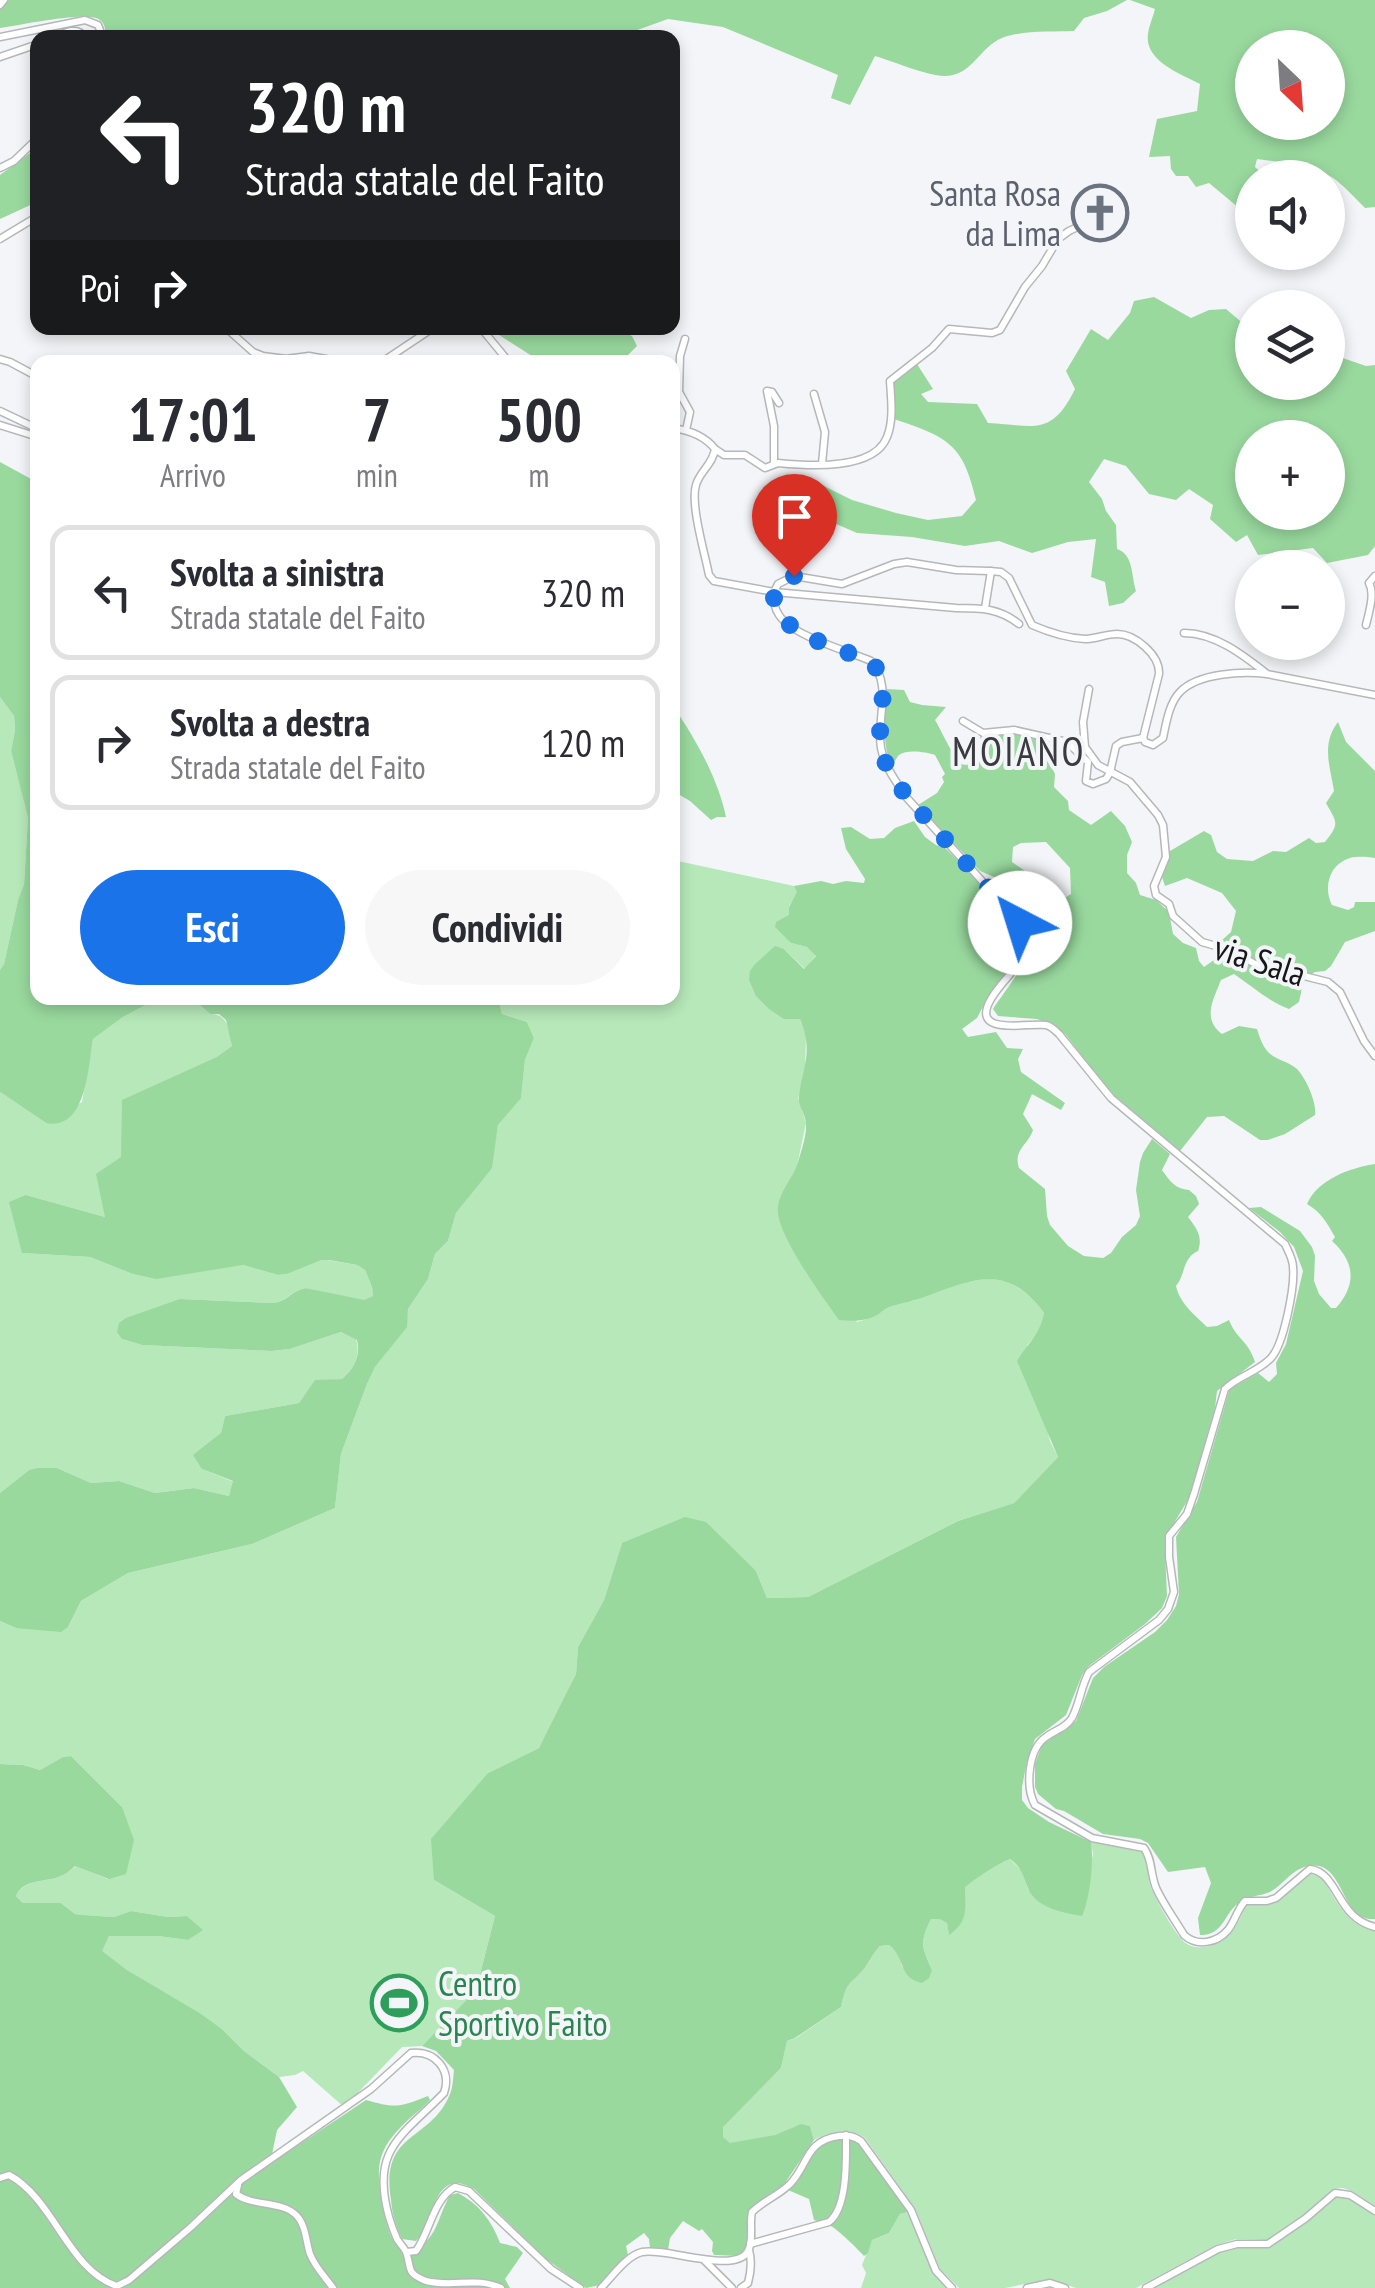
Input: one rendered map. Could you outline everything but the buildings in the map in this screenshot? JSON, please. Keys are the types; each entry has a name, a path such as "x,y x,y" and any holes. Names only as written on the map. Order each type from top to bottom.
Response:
{"street":[{"path":"35,30 85,20 98,25 100,30"},
{"path":"0,37 30,31"},
{"path":"0,57 30,47"},
{"path":"0,168 30,146"},
{"path":"680,430 724,454 745,455 765,468 774,464 861,460 880,450 887,439 890,381 949,330 1000,330 1058,240 1099,217"},
{"path":"0,239 30,221"},
{"path":"234,335 260,355"},
{"path":"392,355 422,335"},
{"path":"487,335 503,355"},
{"path":"680,356 685,339"},
{"path":"0,359 30,373"},
{"path":"774,464 774,426 767,391 780,402"},
{"path":"814,394 825,432 822,464"},
{"path":"680,395 690,412 686,430"},
{"path":"0,411 30,425"},
{"path":"0,426 30,435"},
{"path":"715,449 696,482 694,503 714,581 774,592 986,608 1019,624"},
{"path":"1143,738 1159,674 1156,658 1130,637 1117,634 1089,640 1032,625 1008,578 1001,572 907,562 836,584 794,576 778,584 774,592 776,610 788,625 871,661 878,669 882,691 880,746 896,782 1020,923 1025,947 1016,968 990,1000 989,1018 997,1025 1009,1027 1043,1024 1059,1034 1111,1098 1285,1244 1293,1266 1277,1349 1270,1360 1225,1389 1194,1494 1186,1514 1169,1536 1174,1592 1168,1609 1160,1620 1089,1672 1072,1717 1044,1738 1035,1752 1029,1789 1032,1799 1035,1805 1092,1838 1144,1848 1149,1853 1157,1890 1184,1935 1196,1943 1208,1942 1227,1931 1246,1902 1276,1898 1310,1870 1320,1871 1326,1877 1358,1922 1375,1927"},
{"path":"986,608 991,571"},
{"path":"1366,625 1374,594 1369,583 1375,576"},
{"path":"1184,633 1198,633 1218,642 1267,674"},
{"path":"1143,738 1153,745 1163,738 1175,699 1186,687 1215,676 1251,672 1375,695"},
{"path":"1090,689 1083,722 1085,747 1098,765 1110,771"},
{"path":"962,721 983,733 1014,730 1067,742 1088,762 1086,780 1093,784 1106,779 1116,746 1143,738"},
{"name":"via Sala","path":"1110,771 1130,782 1162,825 1166,857 1154,886 1156,895 1169,904 1173,916 1202,942 1234,951 1255,964 1328,982 1340,992 1375,1056"},
{"path":"0,2178 8,2175 22,2182 80,2258 117,2286 130,2280 240,2180 371,2090 411,2053 426,2053 440,2063 448,2086 395,2142 382,2171 389,2218 412,2274 456,2287 482,2281 501,2288"},
{"path":"601,2288 636,2254 648,2251 734,2261 744,2256 749,2246 829,2222 840,2208 846,2136"},
{"path":"741,2288 750,2277 750,2219 756,2208 790,2184 817,2144 854,2136 911,2210 936,2271 952,2288"},
{"path":"240,2180 236,2194 240,2197 292,2212 299,2219 315,2265 333,2288"},
{"path":"406,2252 416,2251 423,2242 439,2204 446,2192 455,2187 469,2191 552,2270 580,2288"},
{"path":"1146,2288 1218,2249 1236,2244 1268,2244 1335,2193 1350,2195 1375,2211"},
{"path":"703,2259 732,2288"},
{"path":"1027,2288 1050,2283 1065,2288"}],"green space":[{"path":"0,0 1127,0 1084,18 1074,31 1002,38 954,75 929,74 875,56 850,105 831,98 838,75 723,27 668,19 637,30 105,30 101,21 87,17 0,28"},
{"path":"1130,0 1375,0 1375,207 1365,208 1345,189 1345,160 1235,160 1235,205 1209,183 1196,187 1188,176 1176,176 1170,156 1149,157 1157,119 1197,111 1200,84 1158,59 1148,43 1155,9"},
{"path":"30,153 30,205 0,219 0,175"},
{"path":"1154,297 1191,318 1209,310 1226,309 1235,317 1235,400 1345,400 1345,359 1375,365 1375,546 1368,555 1345,559 1345,550 1255,550 1247,535 1236,542 1210,519 1213,505 1189,489 1176,500 1149,494 1126,466 1104,459 1089,482 1116,525 1117,549 1129,561 1136,591 1123,603 1109,606 1105,582 1091,577 1096,539 1068,542 1032,553 999,541 965,546 857,533 827,520 801,501 797,490 806,477 852,500 896,513 928,520 962,516 976,500 965,466 940,438 894,419 894,380 917,364 933,389 921,394 928,402 977,404 988,423 1039,425 1058,415 1075,389 1066,371 1091,329 1108,340 1130,313 1134,301"},
{"path":"499,335 630,335 637,346 628,355 530,355"},
{"path":"0,462 30,478 30,1005 146,1005 93,1039 78,1107 60,1123 46,1123 0,1092 0,970 24,884 28,818 11,751 14,716 0,697"},
{"path":"887,689 904,690 910,702 946,707 935,720 962,764 986,759 980,737 1004,729 1049,739 1054,787 1068,801 1069,810 1091,825 1111,811 1125,826 1132,842 1127,873 1140,895 1156,900 1169,912 1173,934 1196,948 1204,967 1221,955 1221,941 1231,932 1236,911 1222,893 1187,878 1165,886 1162,877 1170,851 1204,831 1211,835 1217,852 1227,859 1253,861 1273,851 1286,852 1309,838 1316,843 1325,842 1335,823 1326,803 1334,791 1328,747 1338,722 1346,742 1375,771 1375,858 1350,858 1337,865 1328,891 1332,905 1348,910 1355,902 1375,902 1375,931 1345,942 1331,966 1308,976 1299,1002 1289,1009 1234,974 1221,980 1211,1009 1212,1022 1222,1034 1239,1026 1257,1029 1268,1052 1297,1069 1310,1091 1315,1115 1268,1140 1260,1140 1224,1116 1207,1117 1180,1151 1107,1089 1055,1026 1037,1019 998,1016 993,1009 1019,971 1029,940 1023,920 1004,896 1019,898 1055,923 1060,922 1063,899 1071,894 1070,868 1046,842 1013,847 1012,862 1035,881 1013,885 980,871 918,805 937,793 944,782 945,774 935,755 902,753 892,768 885,739"},
{"path":"0,697 14,716 11,751 28,818 24,884 0,970"},
{"path":"680,717 705,759 726,817 711,820 680,795"},
{"path":"914,821 925,837 945,848 972,874 1014,925 1017,946 1010,966 977,1018 962,1029 968,1037 996,1032 1007,1048 1023,1049 1018,1059 1021,1072 1065,1103 1061,1110 1032,1094 1023,1114 1033,1130 1019,1152 1019,1168 1045,1189 1050,1225 1068,1246 1084,1256 1103,1258 1111,1253 1140,1216 1136,1190 1140,1162 1152,1139 1170,1154 1162,1170 1173,1184 1196,1196 1199,1204 1188,1217 1198,1233 1198,1251 1187,1262 1176,1286 1178,1292 1188,1309 1207,1327 1229,1320 1255,1362 1217,1391 1189,1498 1167,1535 1167,1596 1162,1608 1089,1666 1066,1715 1035,1739 1027,1761 1022,1800 1028,1808 1091,1842 1091,1879 1085,1909 1082,1916 1042,1904 1010,1859 965,1887 963,1919 949,1935 947,1923 931,1919 923,1945 932,1970 922,1983 905,1972 895,1950 889,1945 880,1946 849,1985 841,2007 787,2041 781,2068 723,2127 723,2137 730,2143 775,2135 801,2124 810,2126 814,2140 783,2186 754,2207 746,2249 739,2256 714,2255 713,2242 702,2229 699,2231 683,2221 670,2238 668,2250 650,2248 644,2233 626,2246 628,2255 600,2285 586,2288 546,2259 474,2189 461,2184 450,2184 443,2190 416,2241 402,2239 392,2205 393,2161 409,2139 441,2110 450,2094 454,2070 436,2051 422,2046 476,1990 495,1916 434,1880 431,1839 488,1773 539,1748 576,1674 578,1647 604,1600 622,1543 685,1517 706,1522 756,1571 767,1598 808,1597 958,1521 1014,1503 1058,1457 1017,1361 1044,1313 1031,1297 1004,1281 990,1279 961,1284 890,1307 868,1319 839,1320 803,1267 780,1223 780,1199 796,1168 806,1133 799,1099 806,1040 800,1019 784,1019 756,996 749,980 750,971 775,946 784,949 804,969 816,956 807,947 791,943 775,927 776,922 789,915 797,892 794,886 821,881 864,883 846,849 841,828 851,827 870,839 884,838 895,828"},
{"path":"680,862 794,886 798,892 789,906 789,916 777,922 791,943 807,947 816,955 805,969 784,949 771,951 755,964 800,1019 806,1035 805,1071 798,1098 806,1123 797,1166 780,1199 857,1322 895,1305 974,1281 1003,1281 1030,1297 1044,1313 1040,1332 1027,1345 1050,1441 1058,1457 1014,1503 958,1521 808,1597 767,1598 756,1571 622,1543 604,1600 578,1647 576,1674 558,1714 539,1748 488,1773 434,1880 495,1916 476,1990 422,2046 402,2047 344,2107 303,2071 279,2077 223,2030 101,1951 109,1936 188,1940 202,1930 187,1916 131,1911 114,1917 75,1914 61,1903 23,1903 16,1896 25,1886 61,1876 76,1866 108,1879 122,1807 71,1756 40,1770 0,1764 0,1621 16,1628 68,1627 81,1601 128,1573 252,1544 335,1508 341,1454 367,1384 406,1327 408,1309 428,1279 435,1254 448,1241 456,1213 491,1168 498,1125 521,1097 525,1060 534,1038 527,1022 502,1014 500,1005 680,1005"},
{"path":"146,1005 200,1005 224,1020 232,1046 121,1157 105,1217 26,1195 22,1253 90,1257 130,1273 243,1265 278,1275 321,1259 365,1270 373,1296 364,1301 306,1288 274,1303 180,1299 122,1339 142,1345 272,1351 341,1332 356,1339 355,1361 342,1379 315,1381 299,1403 225,1416 221,1433 202,1469 234,1482 229,1496 194,1488 155,1493 119,1481 91,1483 57,1468 29,1470 0,1493 0,1092 46,1123 82,1102 93,1039"},
{"path":"200,1005 500,1005 502,1014 527,1022 534,1038 525,1060 521,1098 498,1125 492,1168 456,1213 448,1241 435,1254 428,1279 408,1309 407,1327 375,1367 367,1384 341,1454 335,1508 252,1544 128,1573 81,1601 68,1627 61,1632 16,1628 0,1621 0,1493 29,1470 57,1468 91,1483 119,1481 155,1493 194,1488 229,1496 233,1481 202,1469 193,1455 221,1433 225,1416 299,1403 315,1380 342,1379 357,1356 357,1340 341,1332 272,1351 142,1345 122,1339 117,1332 119,1323 126,1318 180,1299 274,1303 306,1288 364,1300 373,1296 372,1287 365,1270 357,1265 321,1260 278,1275 243,1265 156,1279 90,1257 22,1253 9,1202 26,1195 105,1217 96,1174 121,1157 122,1100 217,1057 232,1046 226,1020 219,1014 210,1014"},
{"path":"1375,1164 1375,1919 1355,1911 1329,1872 1320,1866 1308,1866 1270,1892 1240,1902 1219,1928 1200,1935 1198,1918 1211,1883 1205,1867 1168,1872 1148,1843 1103,1834 1056,1809 1038,1794 1035,1764 1042,1745 1076,1721 1093,1678 1155,1632 1176,1606 1176,1537 1197,1502 1229,1391 1258,1373 1269,1382 1277,1374 1276,1363 1286,1344 1303,1271 1294,1247 1249,1208 1261,1207 1300,1231 1315,1256 1314,1281 1319,1294 1331,1308 1336,1308 1350,1282 1349,1265 1332,1241 1335,1237 1326,1223 1307,1204 1327,1181"},
{"path":"71,1756 122,1807 134,1840 126,1874 109,1879 75,1866 61,1876 24,1886 16,1896 23,1903 61,1903 75,1914 114,1917 131,1911 187,1916 203,1930 188,1940 109,1936 102,1951 201,2014 279,2077 297,2107 277,2130 270,2164 366,2100 397,2106 428,2096 430,2100 404,2123 382,2155 379,2184 392,2237 402,2251 422,2244 434,2232 450,2195 458,2193 484,2214 500,2243 517,2247 523,2253 505,2279 510,2288 0,2288 0,1764 40,1770"},
{"path":"1091,1842 1142,1852 1158,1903 1178,1934 1192,1946 1210,1946 1227,1937 1247,1905 1278,1901 1311,1874 1323,1879 1350,1918 1375,1931 1375,2206 1352,2191 1333,2189 1267,2240 1236,2239 1216,2245 1136,2288 1076,2288 1050,2279 1005,2288 959,2288 940,2269 915,2208 865,2138 853,2132 840,2132 814,2140 810,2126 805,2125 747,2141 729,2143 723,2137 722,2127 781,2068 787,2041 841,2007 849,1985 880,1946 889,1945 900,1957 902,1967 932,1970 923,1945 927,1927 931,1919 939,1919 947,1923 949,1934 955,1929 964,1914 964,1887 1010,1859 1023,1872 1028,1890 1091,1863"},
{"path":"846,2139 859,2144 908,2212 900,2214 889,2233 872,2240 864,2256 834,2228 814,2220 809,2199 788,2190 819,2146"},
{"path":"1336,2196 1348,2198 1375,2215 1375,2288 1153,2288 1219,2252 1237,2247 1269,2247"},
{"path":"908,2212 933,2273 947,2288 861,2288 866,2273 862,2265 872,2240 889,2233 900,2214"}],"place":[{"name":"Santa Rosa da Lima","path":"1100,213"},
{"name":"Centro Sportivo Faito","path":"399,2003"}],"district":[{"name":"MOIANO","path":"1019,751"}],"route":[{"path":"794,576 778,584 774,592 780,618 813,638 871,661 878,669 882,691 880,746 896,782 1020,923"}]}
